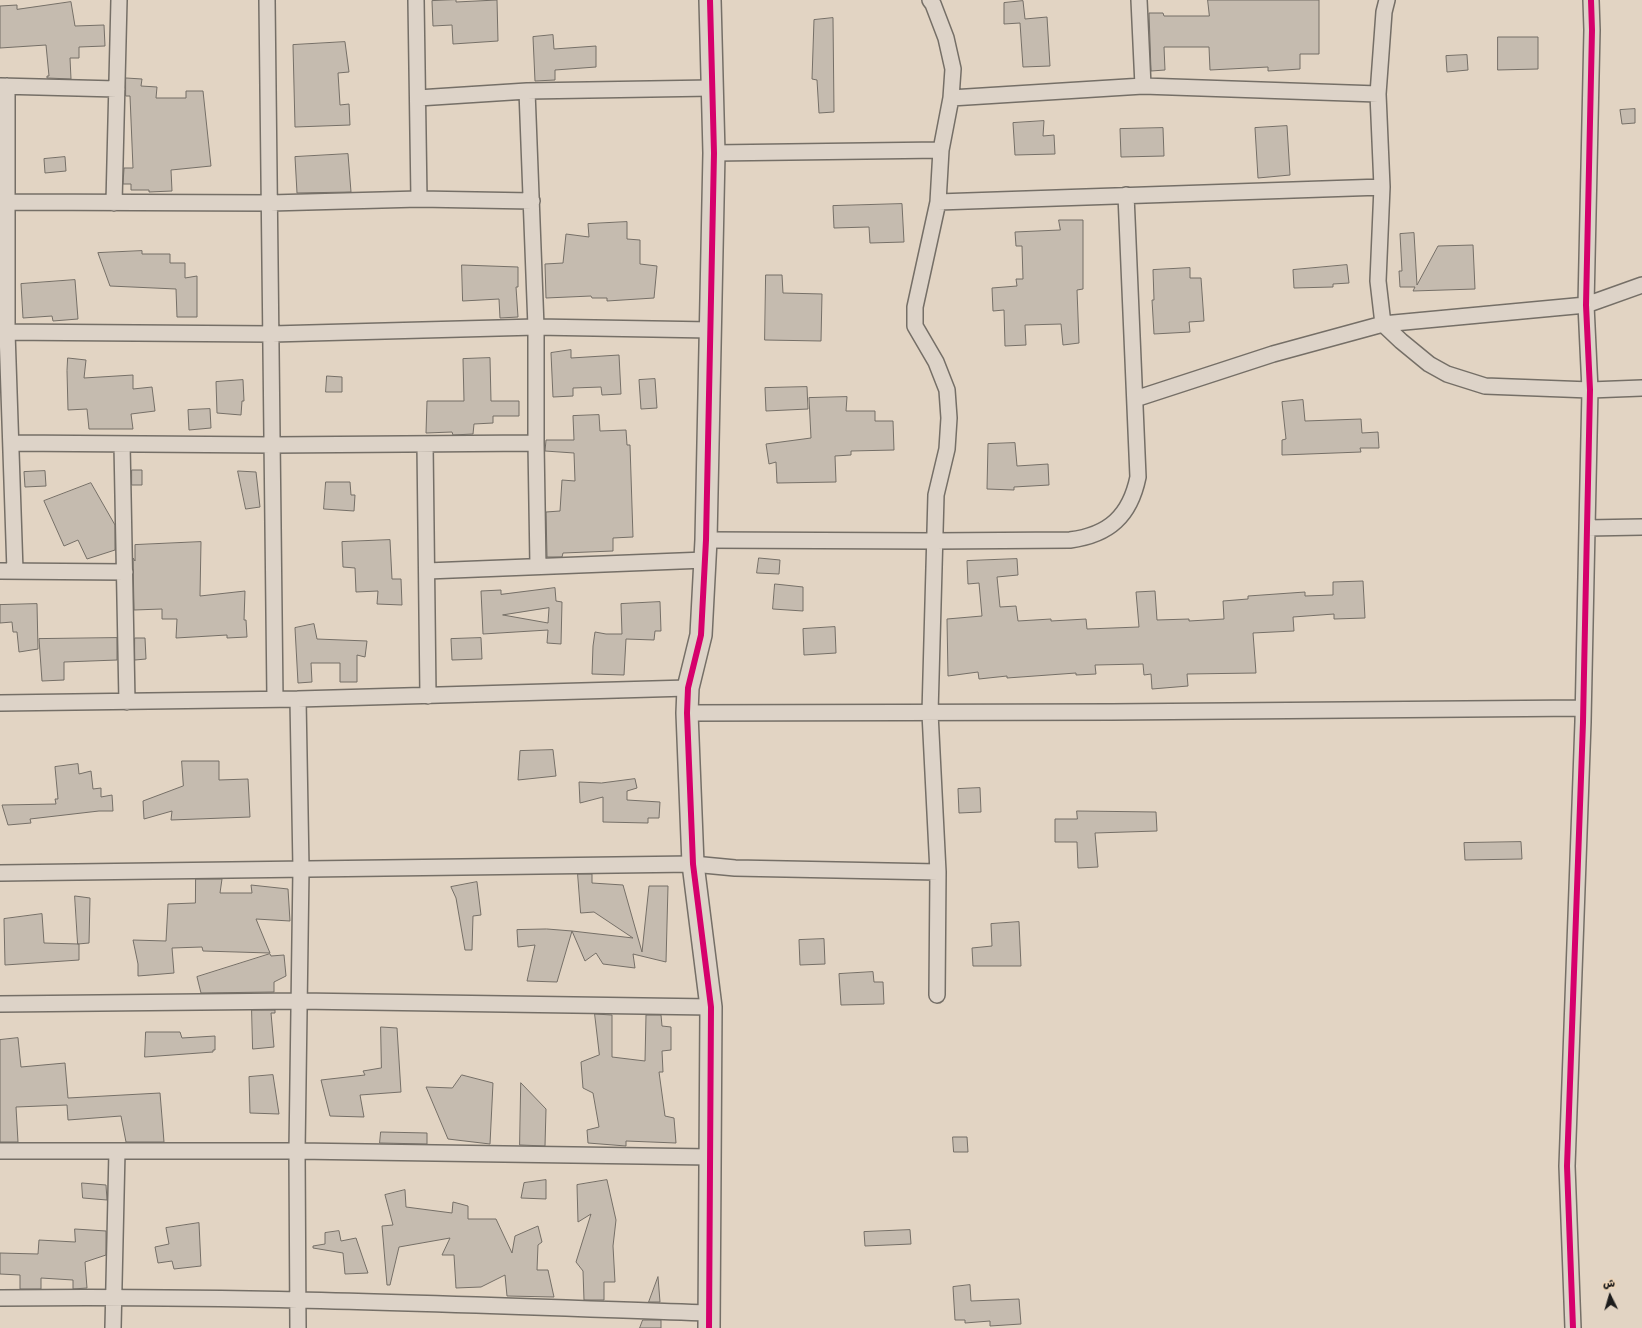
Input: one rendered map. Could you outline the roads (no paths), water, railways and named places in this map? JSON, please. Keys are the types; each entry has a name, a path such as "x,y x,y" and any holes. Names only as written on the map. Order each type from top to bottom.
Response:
{"street":[{"path":"114,203 119,0"},
{"path":"267,0 275,699"},
{"path":"416,0 419,199"},
{"path":"0,1298 114,1296 298,1300 709,1320 711,1157 710,1007 693,864 687,713 688,688 701,635 706,550 714,153 710,0"},
{"path":"930,0 933,4 946,38 953,69 951,98 941,150 938,202 915,307 915,326 936,362 947,390 949,418 947,449 936,496 930,713 938,872 937,995"},
{"path":"1139,0 1143,86"},
{"path":"1387,0 1384,12 1378,94 1382,187 1378,281 1382,324 1400,341 1429,364 1448,374 1485,386 1590,390 1642,388"},
{"path":"1573,1328 1567,1166 1583,708 1590,390 1586,305 1592,38 1591,0"},
{"path":"117,89 3,86 7,202 3,332 10,443 7,571 124,572"},
{"path":"951,98 1143,86 1378,94"},
{"path":"418,98 527,91 712,88"},
{"path":"527,91 536,327 538,566"},
{"path":"714,153 941,150"},
{"path":"938,202 1382,187"},
{"path":"426,571 538,566 706,550 934,541 1070,540 1084,538 1098,533 1110,526 1121,516 1135,491 1138,477 1126,195"},
{"path":"7,202 270,203 419,199 532,201"},
{"path":"1135,399 1273,354 1382,324 1586,305 1642,285"},
{"path":"3,332 272,334 536,327 711,330"},
{"path":"10,443 273,445 536,443"},
{"path":"122,444 127,702"},
{"path":"425,444 428,696"},
{"path":"1587,528 1642,527"},
{"path":"0,703 298,699 688,688"},
{"path":"298,699 300,870 297,1152 298,1328"},
{"path":"687,713 930,713 1583,708"},
{"path":"0,873 693,864 735,868 938,872"},
{"path":"0,1004 299,1001 710,1007"},
{"path":"0,1151 297,1152 711,1157"},
{"path":"113,1328 116,1151"}]}
